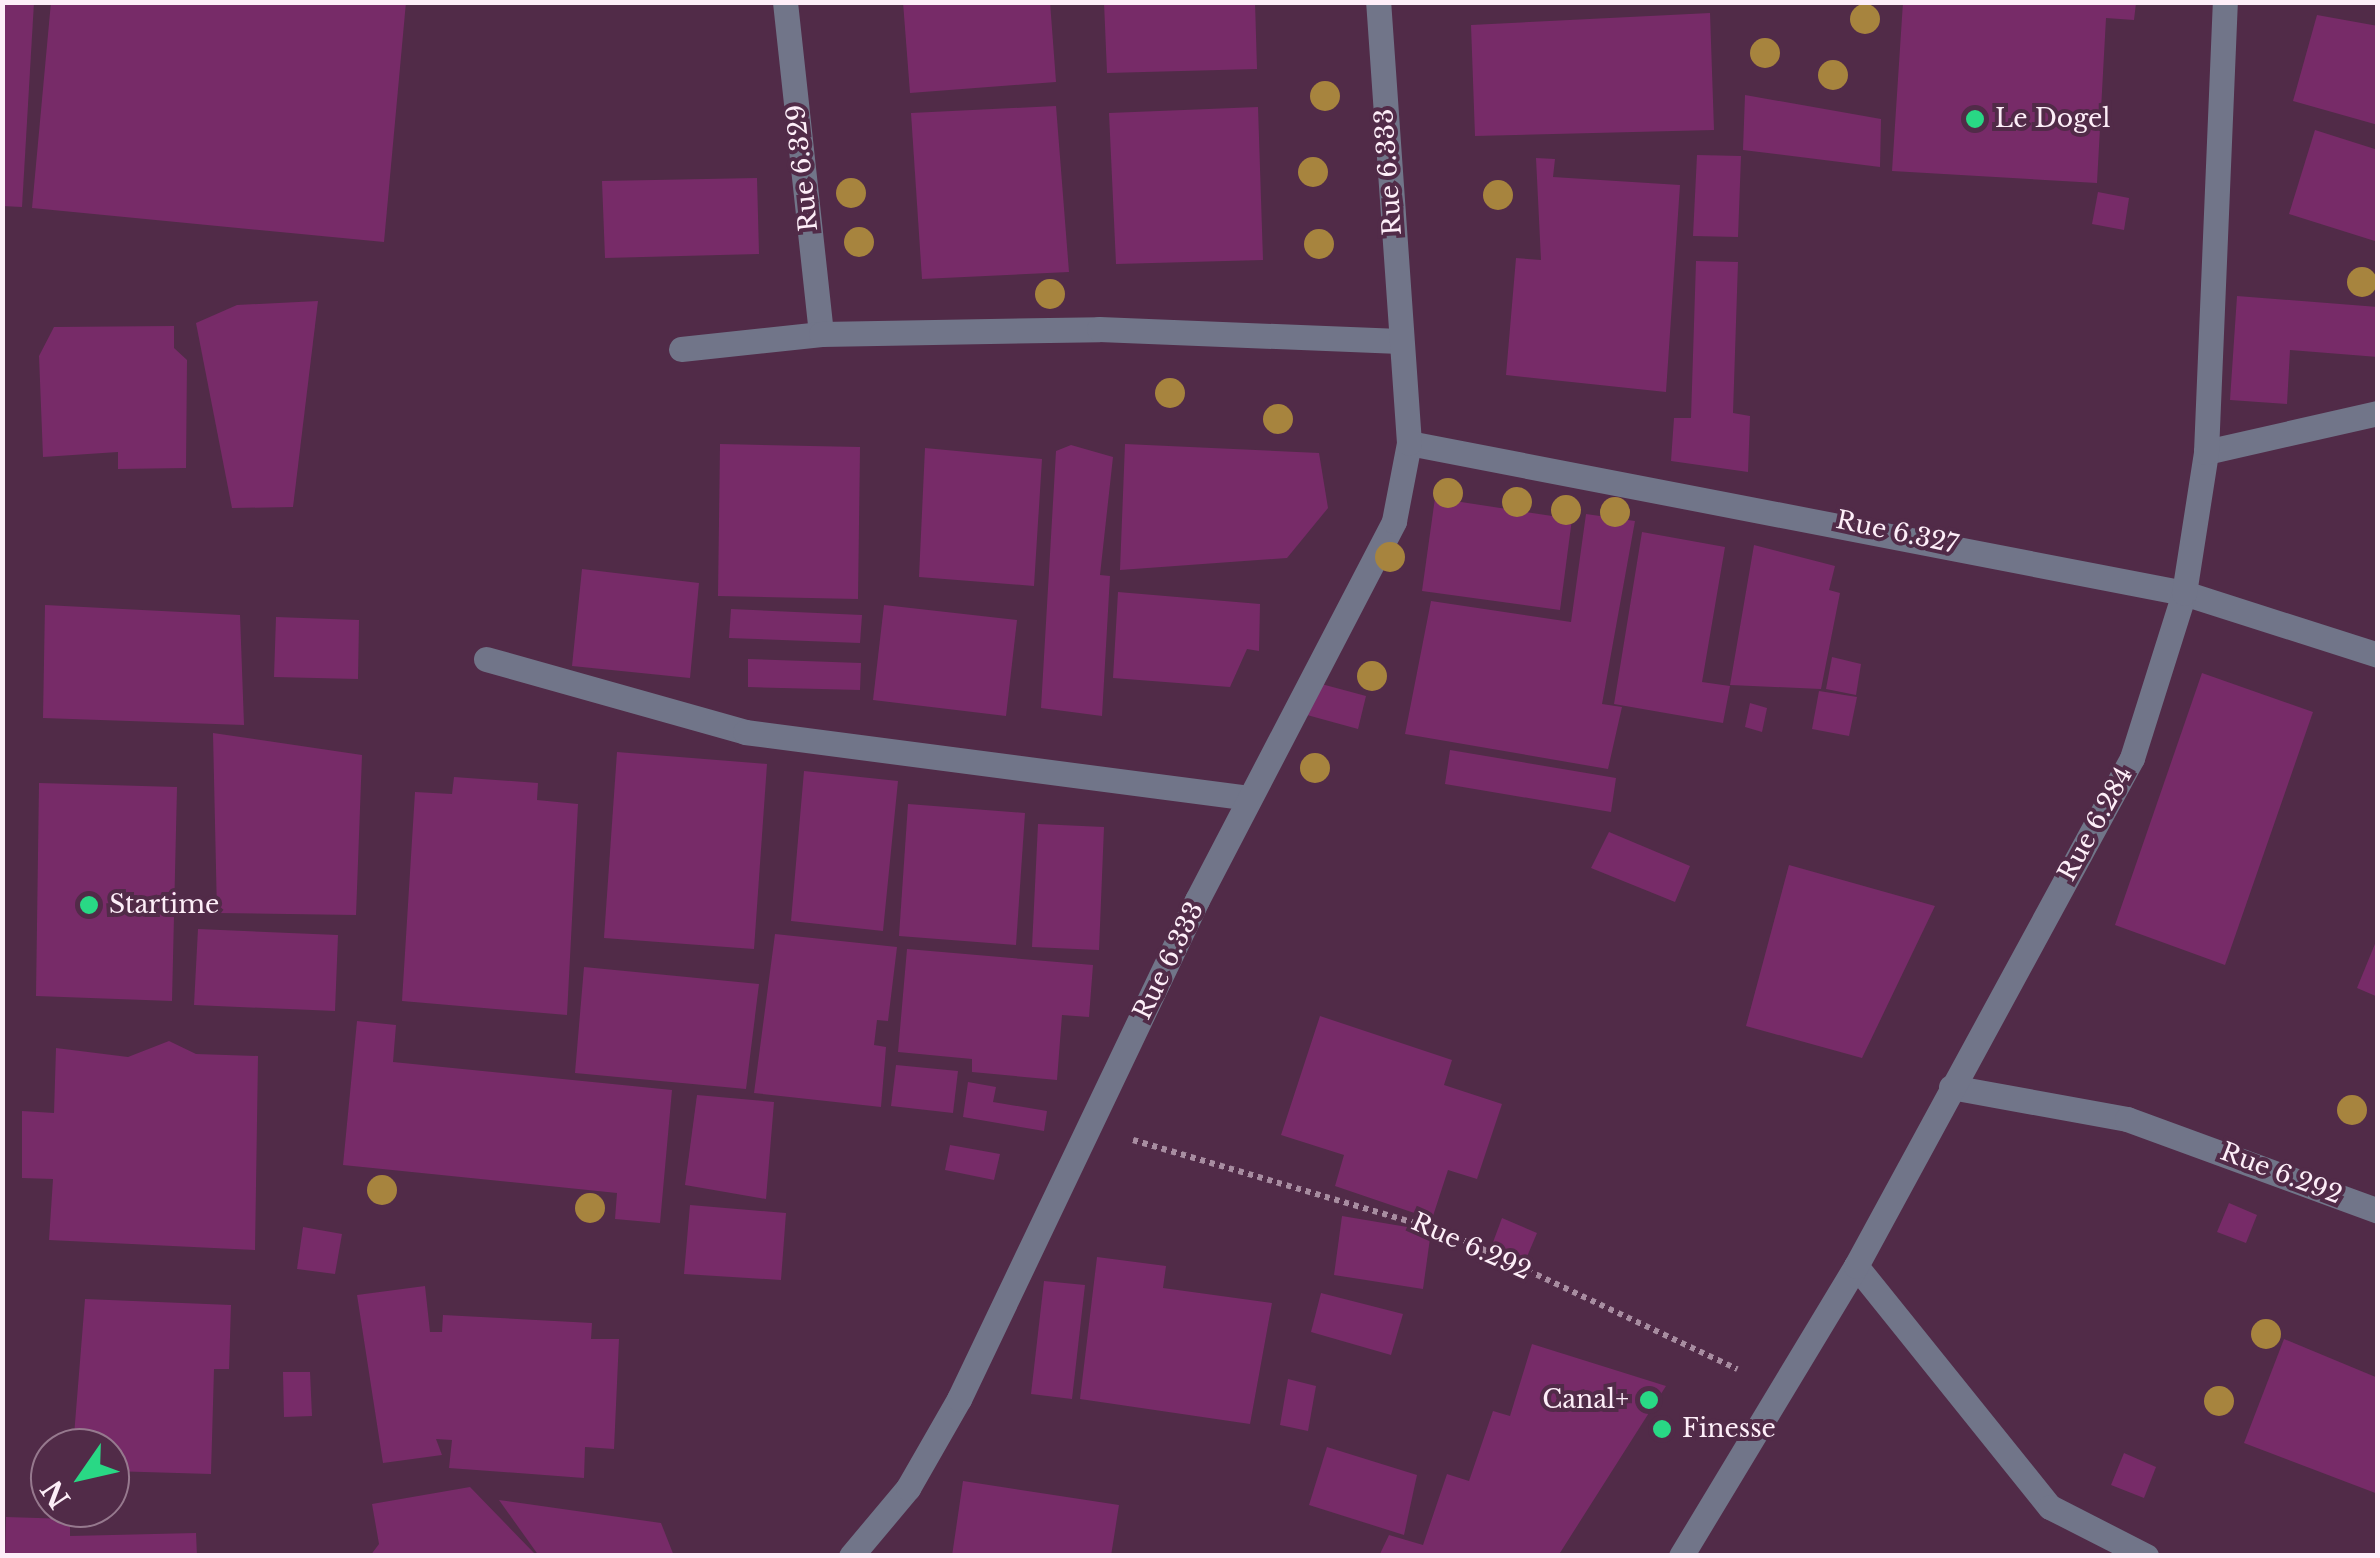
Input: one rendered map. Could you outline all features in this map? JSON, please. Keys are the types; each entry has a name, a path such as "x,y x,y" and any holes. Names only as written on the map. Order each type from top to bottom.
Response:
{"street":[{"name":"Rue 6.329","path":"785,2 821,334"},
{"name":"Rue 6.333","path":"851,1556 908,1488 958,1399 1249,798 1394,521 1409,443 1378,2"},
{"name":"Rue 6.284","path":"1681,1556 1856,1266 1950,1086 2132,758 2184,593 2206,452 2225,2"},
{"path":"681,349 821,334 1241,328 1400,341"},
{"path":"2206,452 2378,413"},
{"name":"Rue 6.327","path":"1409,443 2184,593 2378,655"},
{"path":"486,659 745,732 1249,798"},
{"name":"Rue 6.292","path":"1950,1086 2127,1119 2378,1211"},
{"path":"1856,1266 2050,1507 2146,1556"}],"path":[{"name":"Rue 6.292","path":"1089,1126 1446,1232 1780,1392"}],"building":[{"path":"2,2 34,2 22,207 2,206"},
{"path":"51,2 406,2 384,242 32,208"},
{"path":"903,2 1050,2 1056,82 910,93"},
{"path":"1104,2 1255,2 1257,69 1107,73"},
{"path":"1903,2 2136,3 2134,20 2106,18 2097,183 1892,171"},
{"path":"1710,13 1714,130 1475,136 1471,25"},
{"path":"2317,15 2378,26 2378,125 2293,101"},
{"path":"1745,95 1881,119 1880,167 1743,150"},
{"path":"1056,106 1069,272 922,279 911,113"},
{"path":"1258,107 1263,260 1116,264 1109,113"},
{"path":"2315,130 2378,150 2378,242 2289,214"},
{"path":"1697,155 1741,156 1738,237 1693,236"},
{"path":"1536,158 1555,159 1553,177 1680,185 1666,392 1506,375 1516,258 1541,260"},
{"path":"757,178 759,254 605,258 602,181"},
{"path":"2098,192 2129,198 2124,230 2092,224"},
{"path":"1696,261 1738,262 1733,413 1750,416 1748,472 1671,461 1674,418 1691,418"},
{"path":"2237,296 2378,307 2378,357 2290,350 2287,404 2230,400"},
{"path":"318,301 293,507 232,508 196,323 237,305"},
{"path":"174,326 174,348 187,360 186,468 118,469 118,452 43,457 39,356 54,327"},
{"path":"720,444 860,447 858,599 718,596"},
{"path":"1125,444 1319,453 1328,508 1287,558 1120,570"},
{"path":"1071,445 1113,457 1100,575 1110,576 1102,716 1041,708 1056,451"},
{"path":"925,448 1042,459 1034,586 919,577"},
{"path":"1435,498 1572,519 1560,610 1422,591"},
{"path":"1586,514 1635,521 1602,704 1622,707 1608,769 1405,734 1431,601 1571,622"},
{"path":"1642,532 1725,547 1702,682 1730,686 1723,723 1614,704"},
{"path":"1754,545 1835,566 1829,590 1840,593 1821,689 1730,685"},
{"path":"582,569 699,583 690,678 572,666"},
{"path":"1118,592 1260,604 1259,651 1247,649 1230,687 1113,678"},
{"path":"45,605 240,615 244,725 43,718"},
{"path":"884,605 1017,620 1006,716 873,700"},
{"path":"731,609 862,615 860,643 729,638"},
{"path":"276,617 359,620 358,679 274,677"},
{"path":"1832,657 1861,664 1856,695 1826,689"},
{"path":"748,659 861,663 860,690 748,687"},
{"path":"2202,673 2313,712 2225,965 2115,925"},
{"path":"1314,682 1366,696 1358,729 1307,715"},
{"path":"1819,691 1857,697 1849,736 1812,729"},
{"path":"1750,703 1767,708 1762,732 1745,727"},
{"path":"213,733 362,755 356,915 217,913"},
{"path":"1450,750 1616,778 1611,812 1445,784"},
{"path":"617,752 767,764 754,949 604,938"},
{"path":"804,771 898,781 883,931 791,921"},
{"path":"454,777 538,783 537,800 578,804 567,1015 402,1001 415,792 452,794"},
{"path":"39,783 177,787 172,1001 36,996"},
{"path":"908,804 1025,813 1016,945 899,936"},
{"path":"1038,824 1104,827 1099,950 1032,947"},
{"path":"1609,832 1690,866 1675,902 1591,868"},
{"path":"1789,865 1935,906 1862,1058 1746,1026"},
{"path":"198,929 338,935 335,1011 194,1005"},
{"path":"775,934 897,947 888,1021 877,1020 874,1045 886,1047 881,1107 754,1093"},
{"path":"2378,939 2378,997 2357,988"},
{"path":"907,949 1093,965 1089,1017 1062,1015 1057,1080 972,1072 972,1059 898,1052"},
{"path":"584,967 759,984 746,1089 575,1073"},
{"path":"1320,1016 1452,1060 1444,1085 1502,1104 1477,1179 1448,1170 1432,1219 1335,1186 1344,1155 1281,1135"},
{"path":"357,1021 396,1025 393,1062 672,1090 660,1223 615,1219 617,1193 343,1165"},
{"path":"169,1041 196,1054 258,1056 255,1250 49,1240 53,1179 22,1178 22,1111 54,1113 56,1048 128,1057"},
{"path":"896,1065 958,1071 953,1113 891,1106"},
{"path":"968,1082 996,1087 993,1102 1047,1111 1044,1131 963,1117"},
{"path":"697,1095 774,1102 766,1199 685,1185"},
{"path":"950,1145 1000,1154 994,1180 945,1170"},
{"path":"2229,1203 2257,1215 2246,1243 2217,1232"},
{"path":"690,1205 786,1213 781,1280 684,1274"},
{"path":"1342,1216 1431,1231 1423,1289 1334,1275"},
{"path":"1502,1218 1537,1233 1526,1259 1492,1245"},
{"path":"303,1227 342,1234 335,1274 297,1269"},
{"path":"1097,1257 1166,1266 1163,1288 1272,1303 1250,1424 1080,1399"},
{"path":"1044,1281 1085,1285 1072,1399 1031,1394"},
{"path":"425,1286 430,1332 442,1332 443,1315 592,1323 591,1339 619,1339 614,1449 585,1447 584,1478 449,1468 452,1440 436,1439 442,1455 383,1463 357,1295"},
{"path":"1321,1293 1403,1314 1391,1355 1311,1332"},
{"path":"85,1299 231,1305 229,1369 214,1369 211,1474 130,1472 130,1428 75,1428"},
{"path":"2284,1339 2378,1378 2378,1494 2244,1443"},
{"path":"1532,1344 1666,1386 1558,1556 1379,1556 1389,1535 1423,1545 1447,1474 1469,1481 1493,1411 1510,1416"},
{"path":"283,1372 310,1372 312,1416 284,1417"},
{"path":"1288,1379 1316,1386 1308,1431 1280,1425"},
{"path":"1327,1447 1417,1475 1404,1535 1309,1505"},
{"path":"2124,1453 2156,1467 2144,1498 2111,1485"},
{"path":"963,1481 1119,1505 1111,1556 952,1556"},
{"path":"470,1487 535,1554 370,1556 379,1544 372,1504"},
{"path":"499,1500 661,1523 674,1556 539,1556"},
{"path":"6,1517 30,1518 30,1528 70,1528 70,1536 196,1533 197,1556 5,1556"}],"place":[{"name":"Le Dogel","path":"1975,119"},
{"name":"Startime","path":"89,905"},
{"name":"Canal+","path":"1649,1400"},
{"name":"Finesse","path":"1662,1429"}]}
